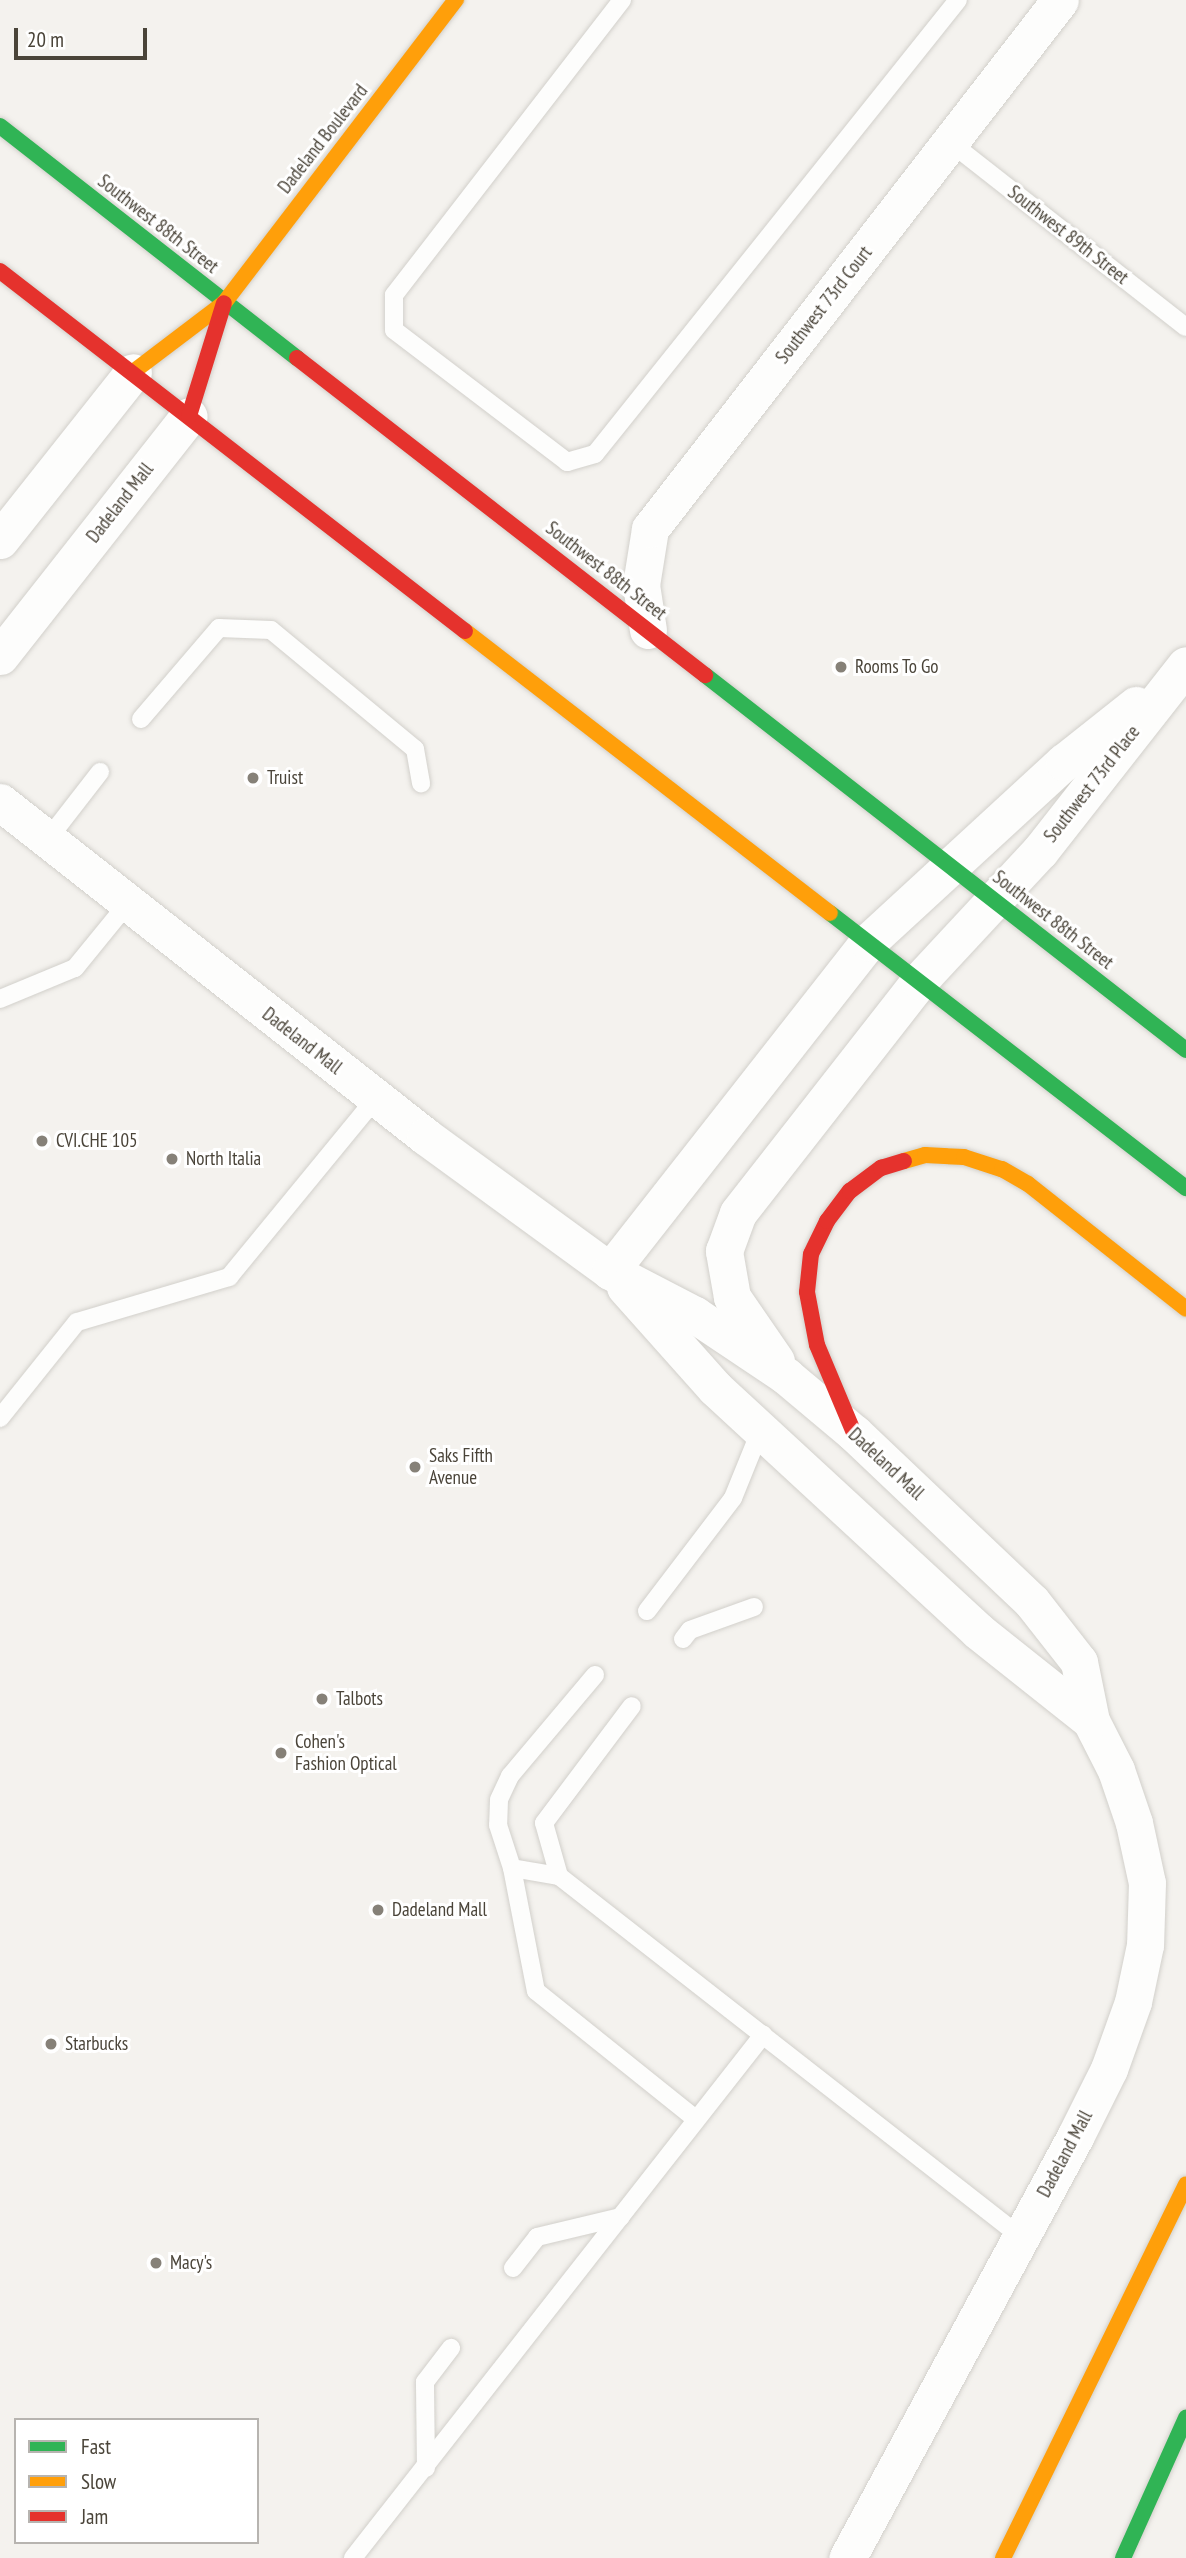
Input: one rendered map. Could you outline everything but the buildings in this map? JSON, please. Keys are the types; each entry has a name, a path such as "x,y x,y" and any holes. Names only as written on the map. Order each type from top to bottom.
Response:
{"main road":[{"name":"Dadeland Boulevard","path":"133,372 224,303 456,0"},
{"name":"Southwest 88th Street","path":"0,126 1186,1050"},
{"path":"0,271 1186,1188"},
{"name":"Dadeland Boulevard","path":"189,416 224,303"},
{"path":"854,1433 817,1345 807,1292 811,1254 827,1221 850,1191 881,1168 925,1155 964,1157 1002,1169 1028,1184 1186,1309"},
{"path":"1003,2558 1186,2184"},
{"path":"1124,2558 1186,2418"}],"street":[{"name":"Southwest 73rd Court","path":"648,630 641,585 650,529 1060,0"},
{"path":"0,540 133,372"},
{"name":"Dadeland Mall","path":"0,656 189,416"},
{"path":"610,1271 868,942 1065,762 1183,668"},
{"name":"Southwest 73rd Place","path":"994,901 1040,851 1183,668"},
{"name":"Dadeland Mall","path":"0,802 375,1099 610,1271 695,1315 786,1376 854,1433 1032,1602 1079,1662 1091,1721 1116,1770 1134,1823 1147,1882 1145,1945 1133,2002 1109,2069 1021,2238 847,2558"},
{"path":"786,1376 732,1297 724,1251 738,1213 919,981 994,901"},
{"name":"Dadeland Mall","path":"610,1271 715,1388 978,1631 1091,1721"}],"lane":[{"path":"622,0 394,295 394,330 567,462 595,454 958,0"},
{"name":"Southwest 89th Street","path":"951,143 1186,327"},
{"path":"141,719 219,628 271,630 415,749 421,783"},
{"path":"48,839 100,772"},
{"path":"0,999 75,968 128,903"},
{"path":"0,1418 78,1322 229,1277 375,1099"},
{"path":"647,1611 733,1498 761,1429"},
{"path":"683,1639 690,1630 754,1607"},
{"path":"595,1675 510,1776 499,1800 498,1825 512,1868 536,1991 696,2119"},
{"path":"559,1876 544,1823 632,1706"},
{"path":"512,1868 559,1876 1021,2238"},
{"path":"353,2558 763,2035"},
{"path":"513,2268 537,2237 621,2217"},
{"path":"426,2468 425,2382 451,2348"}],"traffic: fast":[{"path":"0,126 297,358"},
{"path":"705,675 1186,1050"},
{"path":"830,913 1186,1188"},
{"path":"1123,2558 1186,2418"}],"traffic: slow":[{"path":"133,372 224,303 456,0"},
{"path":"465,631 830,913"},
{"path":"904,1161 925,1155 964,1157 1002,1169 1028,1184 1186,1309"},
{"path":"1003,2558 1186,2184"}],"traffic: jam":[{"path":"0,271 465,631"},
{"path":"189,416 224,303"},
{"path":"297,358 705,675"},
{"path":"854,1433 817,1345 807,1292 811,1254 827,1221 850,1191 881,1168 904,1161"}],"place":[{"name":"Rooms To Go","path":"841,667"},
{"name":"Truist","path":"253,778"},
{"name":"CVI.CHE 105","path":"42,1141"},
{"name":"North Italia","path":"172,1159"},
{"name":"Saks Fifth Avenue","path":"415,1467"},
{"name":"Talbots","path":"322,1699"},
{"name":"Cohen's Fashion Optical","path":"281,1753"},
{"name":"Dadeland Mall","path":"378,1910"},
{"name":"Starbucks","path":"51,2044"},
{"name":"Macy's","path":"156,2263"}]}
